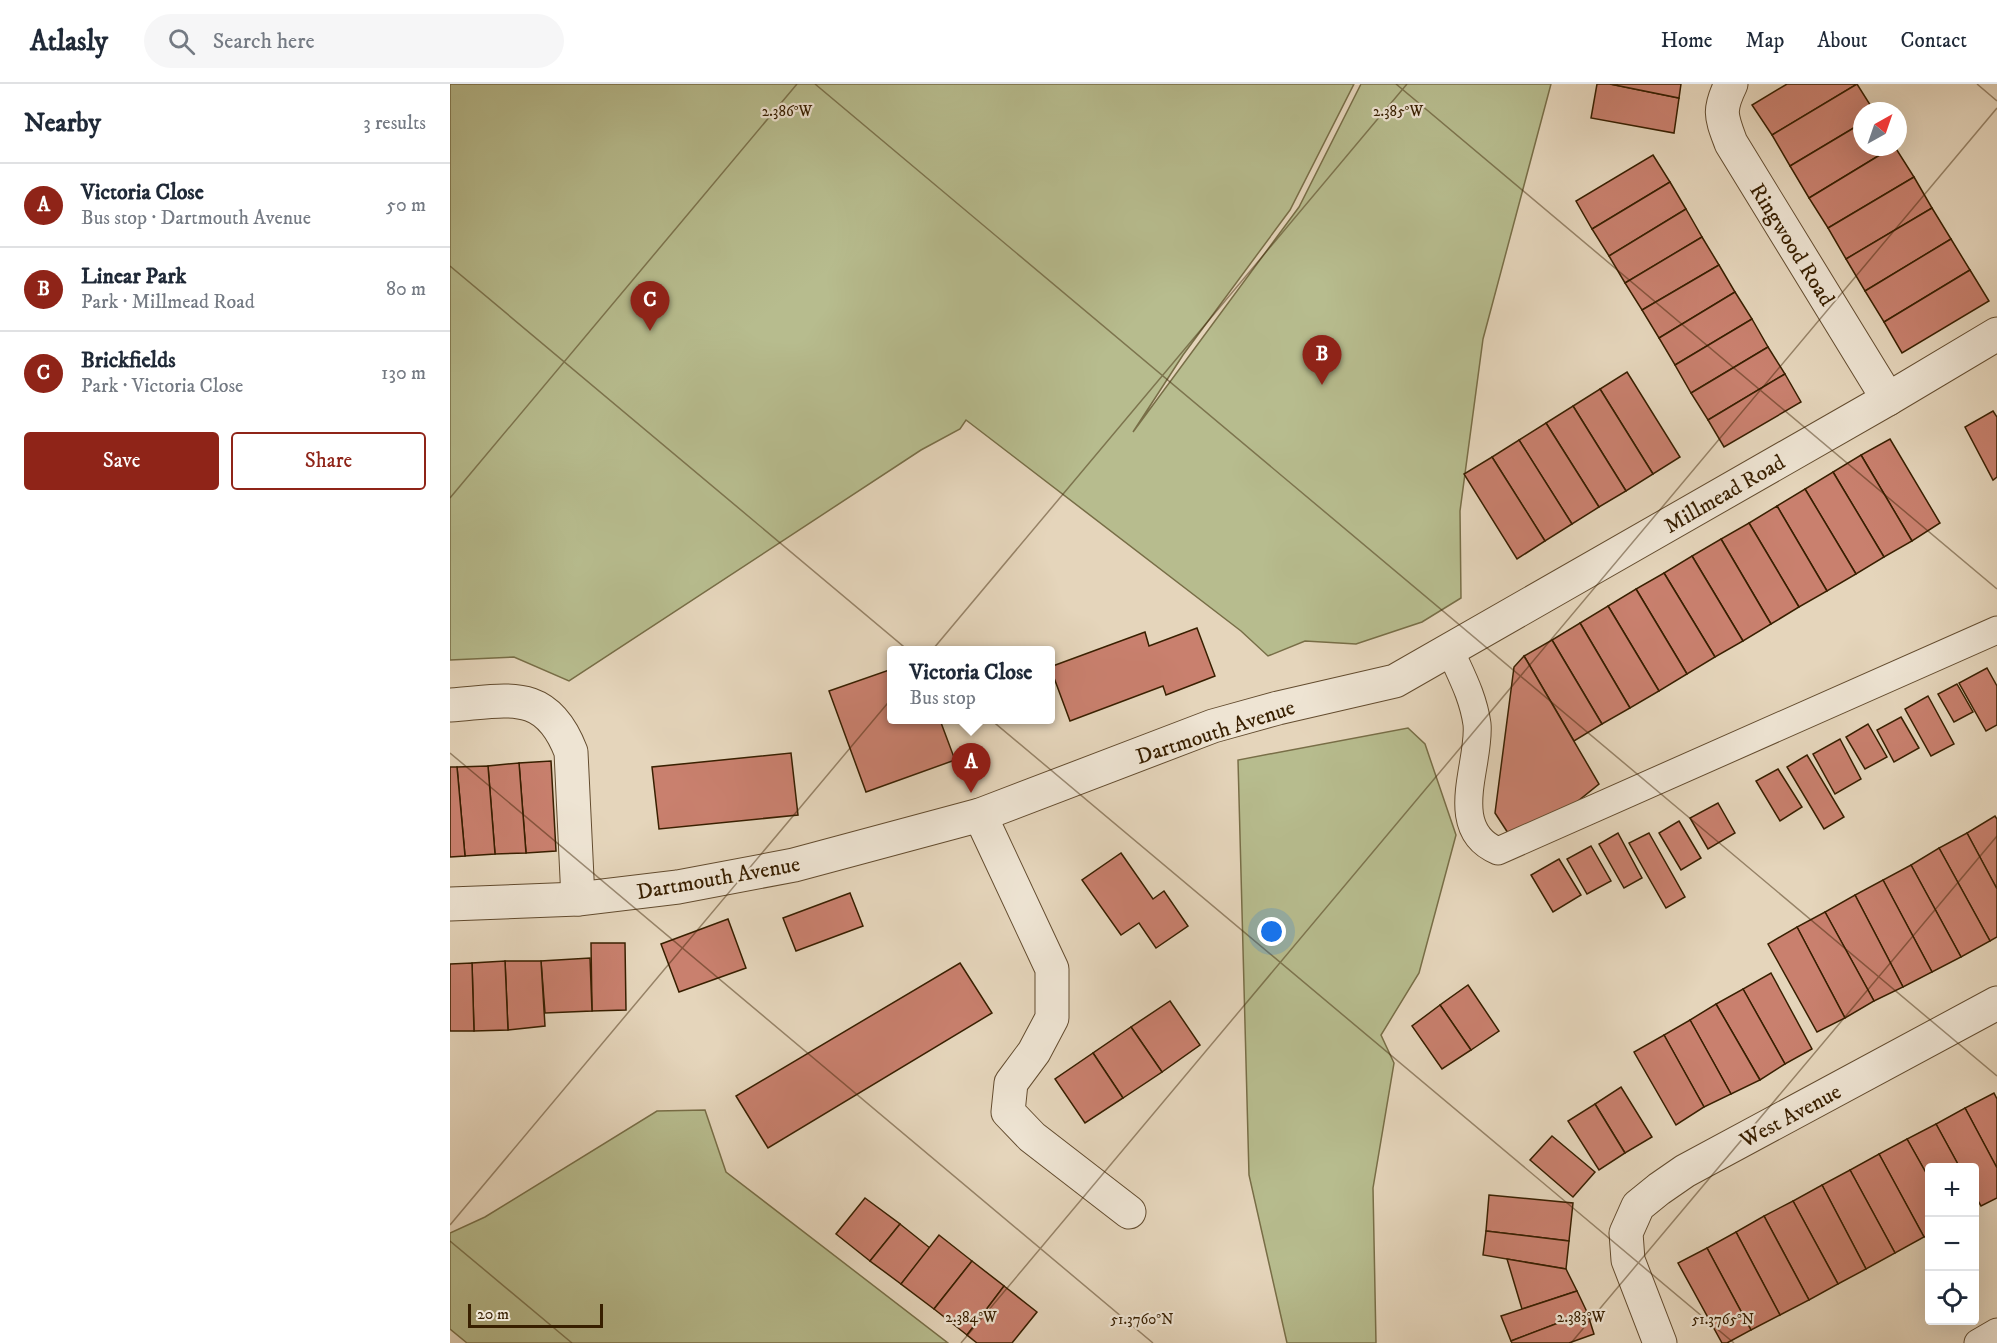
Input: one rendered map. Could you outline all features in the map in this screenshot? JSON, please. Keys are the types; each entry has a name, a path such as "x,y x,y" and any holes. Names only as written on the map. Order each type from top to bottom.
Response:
{"street":[{"name":"Ringwood Road","path":"1731,84 1724,99 1721,116 1731,143 1888,399"},
{"name":"Millmead Road","path":"1450,650 1997,334"},
{"name":"Dartmouth Avenue","path":"450,904 578,899 678,887 794,865 980,815 1213,726 1278,708 1395,681 1450,650"},
{"path":"450,705 516,700 538,707 551,717 563,732 571,752 578,899"},
{"path":"980,815 1052,969 1052,1018 1034,1052 1011,1083 1008,1112 1032,1137 1130,1212"},
{"name":"West Avenue","path":"1660,1343 1628,1260 1626,1233 1638,1206 1685,1171 1997,1003"}],"lane":[{"path":"1450,650 1473,701 1477,728 1467,804 1475,832 1489,847 1498,851 1997,630"},
{"path":"1978,1343 1997,1332"}],"green space":[{"path":"450,84 1354,84 1290,210 1183,355 1133,432 1299,207 1361,84 1551,84 1483,339 1460,511 1461,598 1422,622 1356,644 1305,641 1268,656 1241,631 966,420 960,429 921,450 569,681 514,657 450,660"},
{"path":"1408,728 1425,744 1456,835 1419,973 1381,1035 1394,1063 1373,1188 1376,1343 1287,1343 1249,1175 1238,760"},
{"path":"705,1110 726,1172 948,1343 467,1343 450,1329 450,1233 485,1217 657,1111"}],"building":[{"path":"1597,84 1610,84 1679,98 1674,133 1591,118"},
{"path":"1610,84 1681,84 1679,98"},
{"path":"1787,84 1857,84 1772,135 1752,105"},
{"path":"1857,84 1868,102 1853,102 1853,128 1790,166 1772,135"},
{"path":"1853,128 1853,156 1878,156 1809,198 1790,166"},
{"path":"1653,155 1670,182 1592,229 1576,201"},
{"path":"1878,156 1901,156 1914,177 1828,228 1809,198"},
{"path":"1914,177 1932,208 1846,259 1828,228"},
{"path":"1670,182 1686,209 1609,256 1592,229"},
{"path":"1932,208 1951,239 1865,291 1846,259"},
{"path":"1686,209 1702,237 1625,283 1609,256"},
{"path":"1702,237 1719,265 1642,310 1625,283"},
{"path":"1951,239 1970,270 1884,322 1865,291"},
{"path":"1719,265 1735,292 1659,338 1642,310"},
{"path":"1970,270 1989,301 1902,353 1884,322"},
{"path":"1735,292 1752,319 1675,365 1659,338"},
{"path":"1752,319 1768,347 1691,393 1675,365"},
{"path":"1768,347 1785,374 1708,420 1691,393"},
{"path":"1627,372 1680,457 1653,474 1600,389"},
{"path":"1785,374 1801,402 1724,447 1708,420"},
{"path":"1600,389 1653,474 1626,491 1573,406"},
{"path":"1573,406 1626,491 1599,507 1546,423"},
{"path":"1993,411 1997,417 1997,477 1993,480 1965,427"},
{"path":"1546,423 1599,507 1572,524 1519,440"},
{"path":"1890,439 1940,523 1912,541 1861,455"},
{"path":"1519,440 1572,524 1545,541 1492,457"},
{"path":"1861,455 1912,541 1884,557 1833,472"},
{"path":"1492,457 1545,541 1517,559 1464,474"},
{"path":"1833,472 1884,557 1856,574 1805,489"},
{"path":"1805,489 1856,574 1827,591 1777,506"},
{"path":"1777,506 1827,591 1799,607 1749,523"},
{"path":"1749,523 1799,607 1771,624 1721,539"},
{"path":"1721,539 1771,624 1743,641 1692,556"},
{"path":"1692,556 1743,641 1715,657 1664,573"},
{"path":"1664,573 1715,657 1687,674 1636,589"},
{"path":"1636,589 1687,674 1659,691 1608,606"},
{"path":"1608,606 1659,691 1630,708 1580,623"},
{"path":"1580,623 1630,708 1602,724 1552,640"},
{"path":"1197,628 1215,676 1166,695 1163,686 1070,721 1055,680 1055,665 1145,632 1149,646"},
{"path":"1552,640 1602,724 1574,741 1524,656"},
{"path":"1524,656 1599,784 1563,813 1508,833 1495,813 1514,667"},
{"path":"1987,668 1997,686 1997,725 1986,731 1959,683"},
{"path":"887,671 887,724 942,724 955,760 866,792 829,691"},
{"path":"1957,684 1973,712 1954,722 1938,694"},
{"path":"1928,696 1954,744 1931,756 1905,709"},
{"path":"1901,717 1919,748 1894,762 1877,730"},
{"path":"1868,724 1887,757 1865,769 1846,737"},
{"path":"1840,739 1861,779 1835,794 1813,754"},
{"path":"791,753 798,815 659,829 652,767"},
{"path":"1807,755 1844,817 1824,829 1787,767"},
{"path":"551,761 556,851 526,853 519,763"},
{"path":"519,763 526,853 495,854 488,766"},
{"path":"488,766 495,854 465,856 457,767"},
{"path":"450,767 457,767 465,856 450,857"},
{"path":"1778,769 1802,807 1780,821 1756,781"},
{"path":"1718,803 1735,833 1708,849 1690,818"},
{"path":"1995,816 1997,819 1997,889 1967,833"},
{"path":"1679,821 1701,858 1681,870 1659,833"},
{"path":"1618,833 1642,878 1624,888 1599,844"},
{"path":"1649,833 1685,897 1666,908 1629,843"},
{"path":"1967,833 1997,889 1997,937 1990,941 1939,848"},
{"path":"1591,846 1611,881 1587,894 1567,859"},
{"path":"1939,848 1990,941 1961,957 1911,865"},
{"path":"1121,853 1153,899 1164,891 1188,926 1156,948 1139,923 1121,935 1082,880"},
{"path":"1559,859 1581,895 1553,912 1531,875"},
{"path":"1911,865 1961,957 1932,972 1883,880"},
{"path":"1883,880 1932,972 1903,987 1855,895"},
{"path":"850,893 863,926 796,951 783,918"},
{"path":"1855,895 1903,987 1874,1001 1825,912"},
{"path":"1825,912 1874,1001 1845,1018 1797,927"},
{"path":"728,919 746,968 679,992 661,944"},
{"path":"1797,927 1845,1018 1817,1032 1768,944"},
{"path":"591,943 625,943 626,1010 592,1011"},
{"path":"590,958 592,1011 545,1013 541,961"},
{"path":"505,961 541,961 545,1026 508,1030"},
{"path":"505,961 508,1030 474,1031 472,963"},
{"path":"472,963 474,1031 450,1031 450,964"},
{"path":"960,963 992,1013 768,1148 736,1096"},
{"path":"1771,973 1812,1049 1785,1064 1743,989"},
{"path":"1468,985 1499,1031 1471,1050 1440,1005"},
{"path":"1743,989 1785,1064 1760,1080 1716,1004"},
{"path":"1170,1001 1200,1045 1162,1072 1131,1027"},
{"path":"1716,1004 1760,1080 1731,1094 1690,1020"},
{"path":"1440,1005 1471,1050 1442,1069 1412,1026"},
{"path":"1690,1020 1731,1094 1704,1107 1664,1035"},
{"path":"1131,1027 1162,1072 1123,1098 1093,1053"},
{"path":"1664,1035 1704,1107 1676,1125 1634,1052"},
{"path":"1093,1053 1123,1098 1085,1123 1055,1079"},
{"path":"1621,1087 1652,1137 1625,1153 1595,1104"},
{"path":"1994,1093 1997,1099 1997,1168 1965,1108"},
{"path":"1595,1104 1625,1153 1599,1170 1568,1121"},
{"path":"1965,1108 1997,1168 1997,1198 1981,1206 1979,1203 1979,1163 1957,1163 1936,1124"},
{"path":"1936,1124 1957,1163 1925,1163 1925,1171 1907,1139"},
{"path":"1552,1136 1595,1172 1573,1197 1530,1160"},
{"path":"1907,1139 1925,1171 1925,1236 1924,1237 1879,1154"},
{"path":"1879,1154 1924,1237 1895,1253 1850,1170"},
{"path":"1850,1170 1895,1253 1866,1269 1822,1185"},
{"path":"1822,1185 1866,1269 1838,1284 1793,1201"},
{"path":"1489,1195 1573,1203 1569,1241 1486,1231"},
{"path":"865,1198 900,1224 870,1261 836,1234"},
{"path":"1793,1201 1838,1284 1809,1300 1764,1216"},
{"path":"1764,1216 1809,1300 1780,1315 1736,1232"},
{"path":"900,1224 930,1248 901,1284 870,1261"},
{"path":"1486,1231 1569,1241 1566,1269 1483,1255"},
{"path":"1736,1232 1780,1315 1751,1330 1707,1248"},
{"path":"939,1235 972,1261 934,1309 901,1284"},
{"path":"1707,1248 1751,1330 1727,1343 1722,1343 1678,1263"},
{"path":"1507,1259 1566,1269 1577,1291 1522,1309"},
{"path":"972,1261 1004,1286 967,1335 934,1309"},
{"path":"1004,1286 1037,1312 1012,1343 977,1343 967,1335"},
{"path":"1577,1291 1587,1312 1511,1341 1501,1316"},
{"path":"1587,1312 1594,1334 1569,1343 1512,1343 1511,1341"}],"place":[{"name":"Brickfields","path":"650,331"},
{"name":"Linear Park","path":"1322,385"},
{"name":"Victoria Close","path":"971,793"}]}
